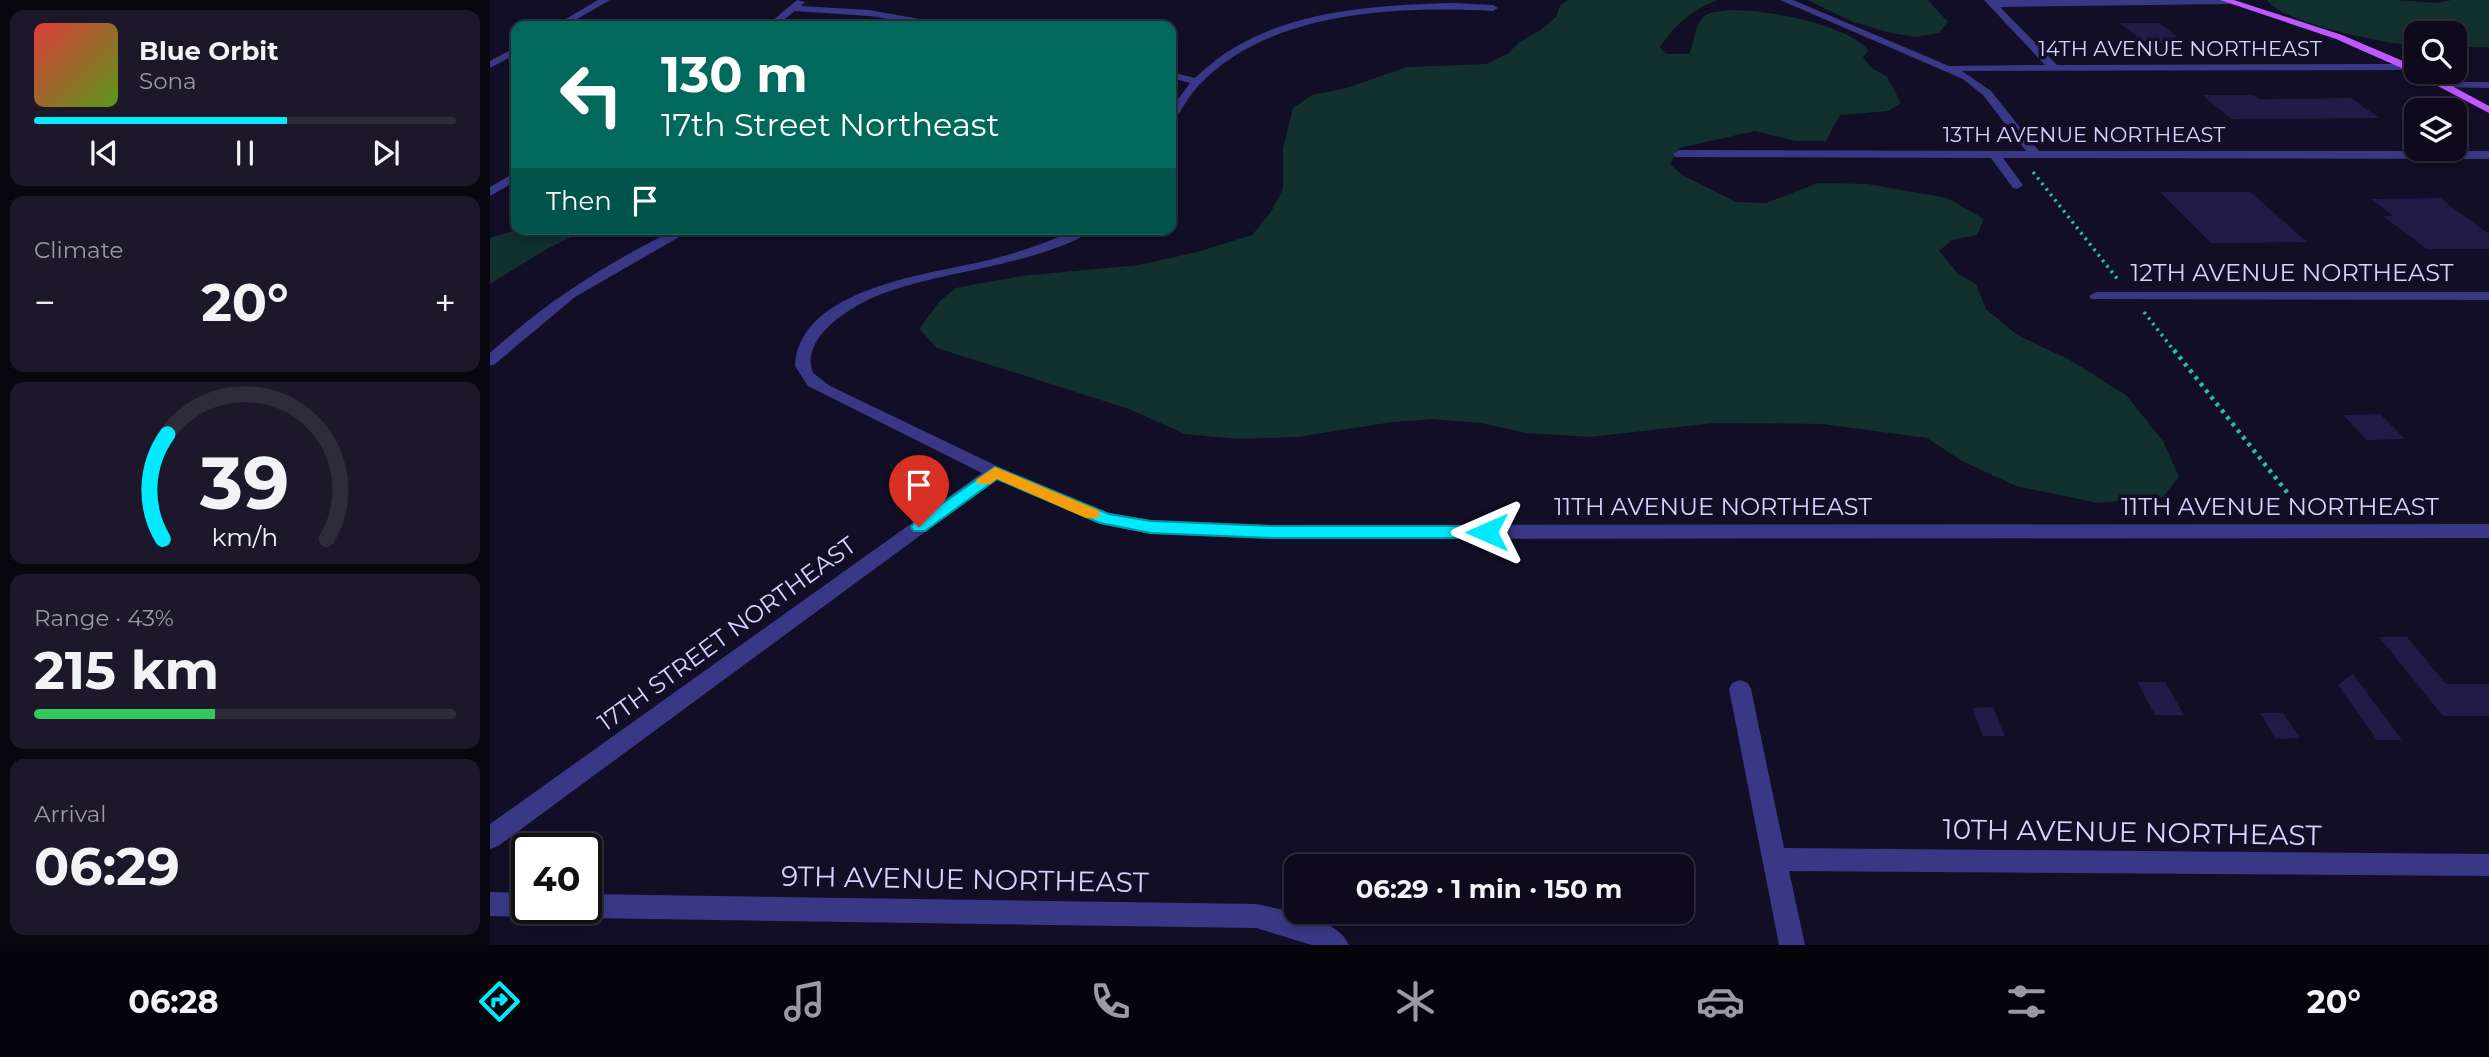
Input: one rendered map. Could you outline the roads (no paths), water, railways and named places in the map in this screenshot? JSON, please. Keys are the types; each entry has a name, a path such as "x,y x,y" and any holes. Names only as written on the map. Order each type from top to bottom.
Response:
{"main road":[{"path":"2227,1 2329,34 2404,65"},
{"path":"2446,85 2489,110"}],"street":[{"path":"568,21 605,0"},
{"path":"777,21 802,0"},
{"path":"1786,0 1951,68 1987,93 2035,154"},
{"path":"1991,2 2227,1"},
{"path":"1991,2 2054,68"},
{"path":"1176,106 1195,81 1230,53 1259,40 1339,16 1432,5 1493,8"},
{"path":"793,8 869,13 921,21"},
{"path":"490,65 511,53"},
{"name":"14TH AVENUE NORTHEAST","path":"1951,68 2404,70"},
{"path":"1176,76 1195,81"},
{"path":"2446,85 2489,85"},
{"name":"13TH AVENUE NORTHEAST","path":"1679,154 2489,155"},
{"path":"1994,154 2017,185"},
{"path":"490,192 511,179"},
{"path":"490,360 553,306 582,286 614,266 675,235"},
{"name":"11TH AVENUE NORTHEAST","path":"1069,235 1008,257 867,295 826,320 812,338 803,356 803,368 810,379 824,389 995,472 1106,519 1151,527 1207,530 2489,531"},
{"name":"12TH AVENUE NORTHEAST","path":"2096,296 2489,296"},
{"name":"17TH STREET NORTHEAST","path":"490,838 995,472"},
{"path":"1740,689 1792,945"},
{"name":"10TH AVENUE NORTHEAST","path":"1775,859 2489,865"},
{"path":"490,904 511,905"},
{"name":"9TH AVENUE NORTHEAST","path":"602,905 1256,916 1311,930 1336,945"}]}
